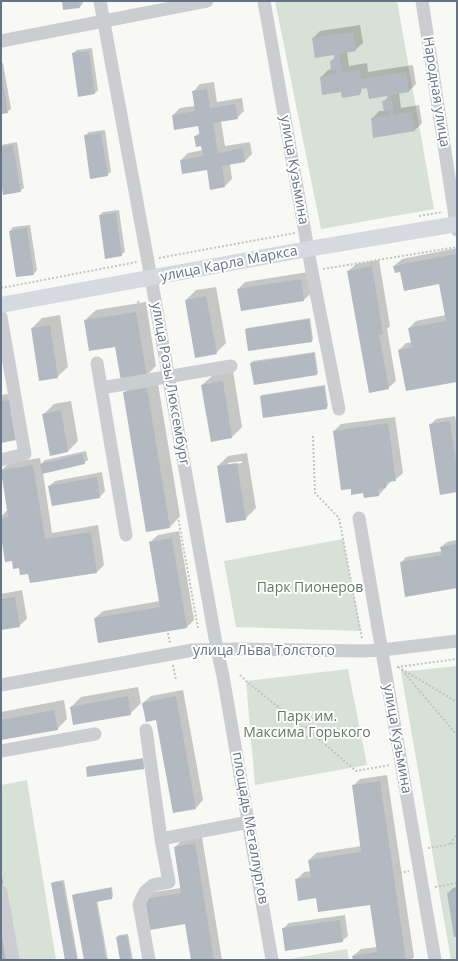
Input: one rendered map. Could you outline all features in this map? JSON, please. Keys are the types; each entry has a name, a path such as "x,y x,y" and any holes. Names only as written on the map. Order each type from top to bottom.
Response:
{"main road":[{"name":"улица Карла Маркса","path":"1,305 456,222"}],"street":[{"name":"улица Розы Люксембург","path":"100,1 217,649"},
{"path":"1,41 207,1"},
{"name":"улица Кузьмина","path":"264,1 312,272 339,409"},
{"name":"Народная улица","path":"422,1 456,222"},
{"path":"1,317 25,454 1,460"},
{"path":"97,363 126,535"},
{"path":"101,388 231,366"},
{"name":"улица Кузьмина","path":"359,518 435,960"},
{"name":"улица Льва Толстого","path":"1,685 193,650 363,651 457,641"},
{"name":"площадь Металлургов","path":"217,649 249,822 272,960"},
{"path":"146,730 161,839 169,882 153,885 145,892 139,904 149,960"},
{"path":"1,751 95,734"},
{"path":"161,839 249,822"},
{"path":"2,898 13,960"}],"path":[{"path":"415,216 456,222"},
{"path":"1,288 305,231"},
{"path":"312,272 457,247"},
{"path":"138,301 198,628"},
{"path":"313,436 315,493 339,518 363,651"},
{"path":"168,633 171,648"},
{"path":"457,659 397,666 457,702"},
{"path":"173,663 176,680"},
{"path":"402,670 457,735"},
{"path":"240,675 304,728 311,727 313,729 313,734 356,771 401,764"},
{"path":"304,728 302,731 305,736 308,737 313,734"},
{"path":"450,844 457,833"},
{"path":"428,848 457,843"},
{"path":"434,887 457,883"}],"green space":[{"path":"275,1 397,1 434,209 321,229"},
{"name":"Парк Пионеров","path":"343,539 361,631 236,627 224,561"},
{"path":"457,666 457,960 451,960 401,672"},
{"name":"Парк им. Максима Горького","path":"348,669 367,765 255,785 246,681"},
{"path":"27,780 56,960 15,960 1,881 1,785"},
{"path":"347,949 349,960 284,960"}],"building":[{"path":"62,1 79,1 80,8 63,10"},
{"path":"353,32 356,51 339,54 342,73 360,70 361,79 406,72 409,92 391,95 394,115 412,112 415,131 373,138 371,118 390,115 389,111 384,111 382,101 387,100 387,96 369,99 367,88 360,89 360,95 342,98 341,92 322,95 320,77 337,74 336,70 331,71 330,61 334,60 334,55 315,58 312,38"},
{"path":"89,51 95,94 78,97 72,53"},
{"path":"1,77 8,113 1,114"},
{"path":"207,89 210,108 235,104 238,119 213,123 218,153 243,148 245,162 222,166 225,187 210,190 207,170 182,174 180,160 203,156 201,146 196,147 194,136 200,135 198,126 174,130 172,115 195,111 192,91"},
{"path":"101,133 108,176 90,179 84,135"},
{"path":"13,145 21,192 3,195 1,181 1,147"},
{"path":"116,213 122,256 105,259 99,215"},
{"path":"27,228 34,275 16,277 9,231"},
{"path":"456,254 457,382 406,391 398,350 412,347 408,328 446,321 439,284 404,291 400,272 395,273 393,266"},
{"path":"372,266 383,334 379,335 389,389 369,393 347,271"},
{"path":"301,279 304,301 241,311 237,289"},
{"path":"206,296 217,354 195,358 185,300"},
{"path":"136,312 147,377 121,381 115,347 89,351 84,320"},
{"path":"309,319 312,342 248,351 245,329"},
{"path":"50,325 58,378 39,381 31,328"},
{"path":"314,353 317,375 254,385 250,363"},
{"path":"223,381 232,438 211,442 201,385"},
{"path":"324,386 327,409 263,418 260,396"},
{"path":"147,388 170,528 146,532 123,392"},
{"path":"9,400 16,440 1,443 1,401"},
{"path":"61,410 68,452 50,456 42,414"},
{"path":"450,421 457,468 457,492 440,495 429,424"},
{"path":"388,423 396,481 386,482 386,488 378,489 379,496 364,498 363,493 351,495 351,489 341,490 333,431"},
{"path":"82,454 85,464 42,474 40,464"},
{"path":"237,463 246,520 226,523 217,466"},
{"path":"33,465 45,539 91,532 97,573 30,583 28,574 20,575 19,568 13,569 12,561 5,562 1,536 1,518 8,517 1,470"},
{"path":"97,477 100,498 52,506 48,486"},
{"path":"172,538 187,628 98,643 94,618 160,607 149,542"},
{"path":"457,544 457,588 405,597 400,562 442,555 440,547"},
{"path":"15,597 20,627 1,630 1,599"},
{"path":"128,696 131,715 73,725 70,707"},
{"path":"176,696 196,809 173,813 156,720 146,722 142,703"},
{"path":"54,710 58,730 1,740 1,720"},
{"path":"142,759 144,769 87,777 86,767"},
{"path":"380,781 406,960 353,960 352,956 377,952 370,905 318,912 316,898 298,901 295,879 311,877 308,860 361,852 352,785"},
{"path":"195,843 214,960 191,960 185,924 150,930 145,899 181,893 174,847"},
{"path":"62,881 77,960 65,960 51,883"},
{"path":"111,888 112,899 96,902 106,960 84,960 72,895"},
{"path":"457,891 457,937 454,937 447,893"},
{"path":"340,920 343,942 285,951 282,928"},
{"path":"127,935 131,960 120,960 116,937"},
{"path":"2,937 6,960 1,960"}]}
